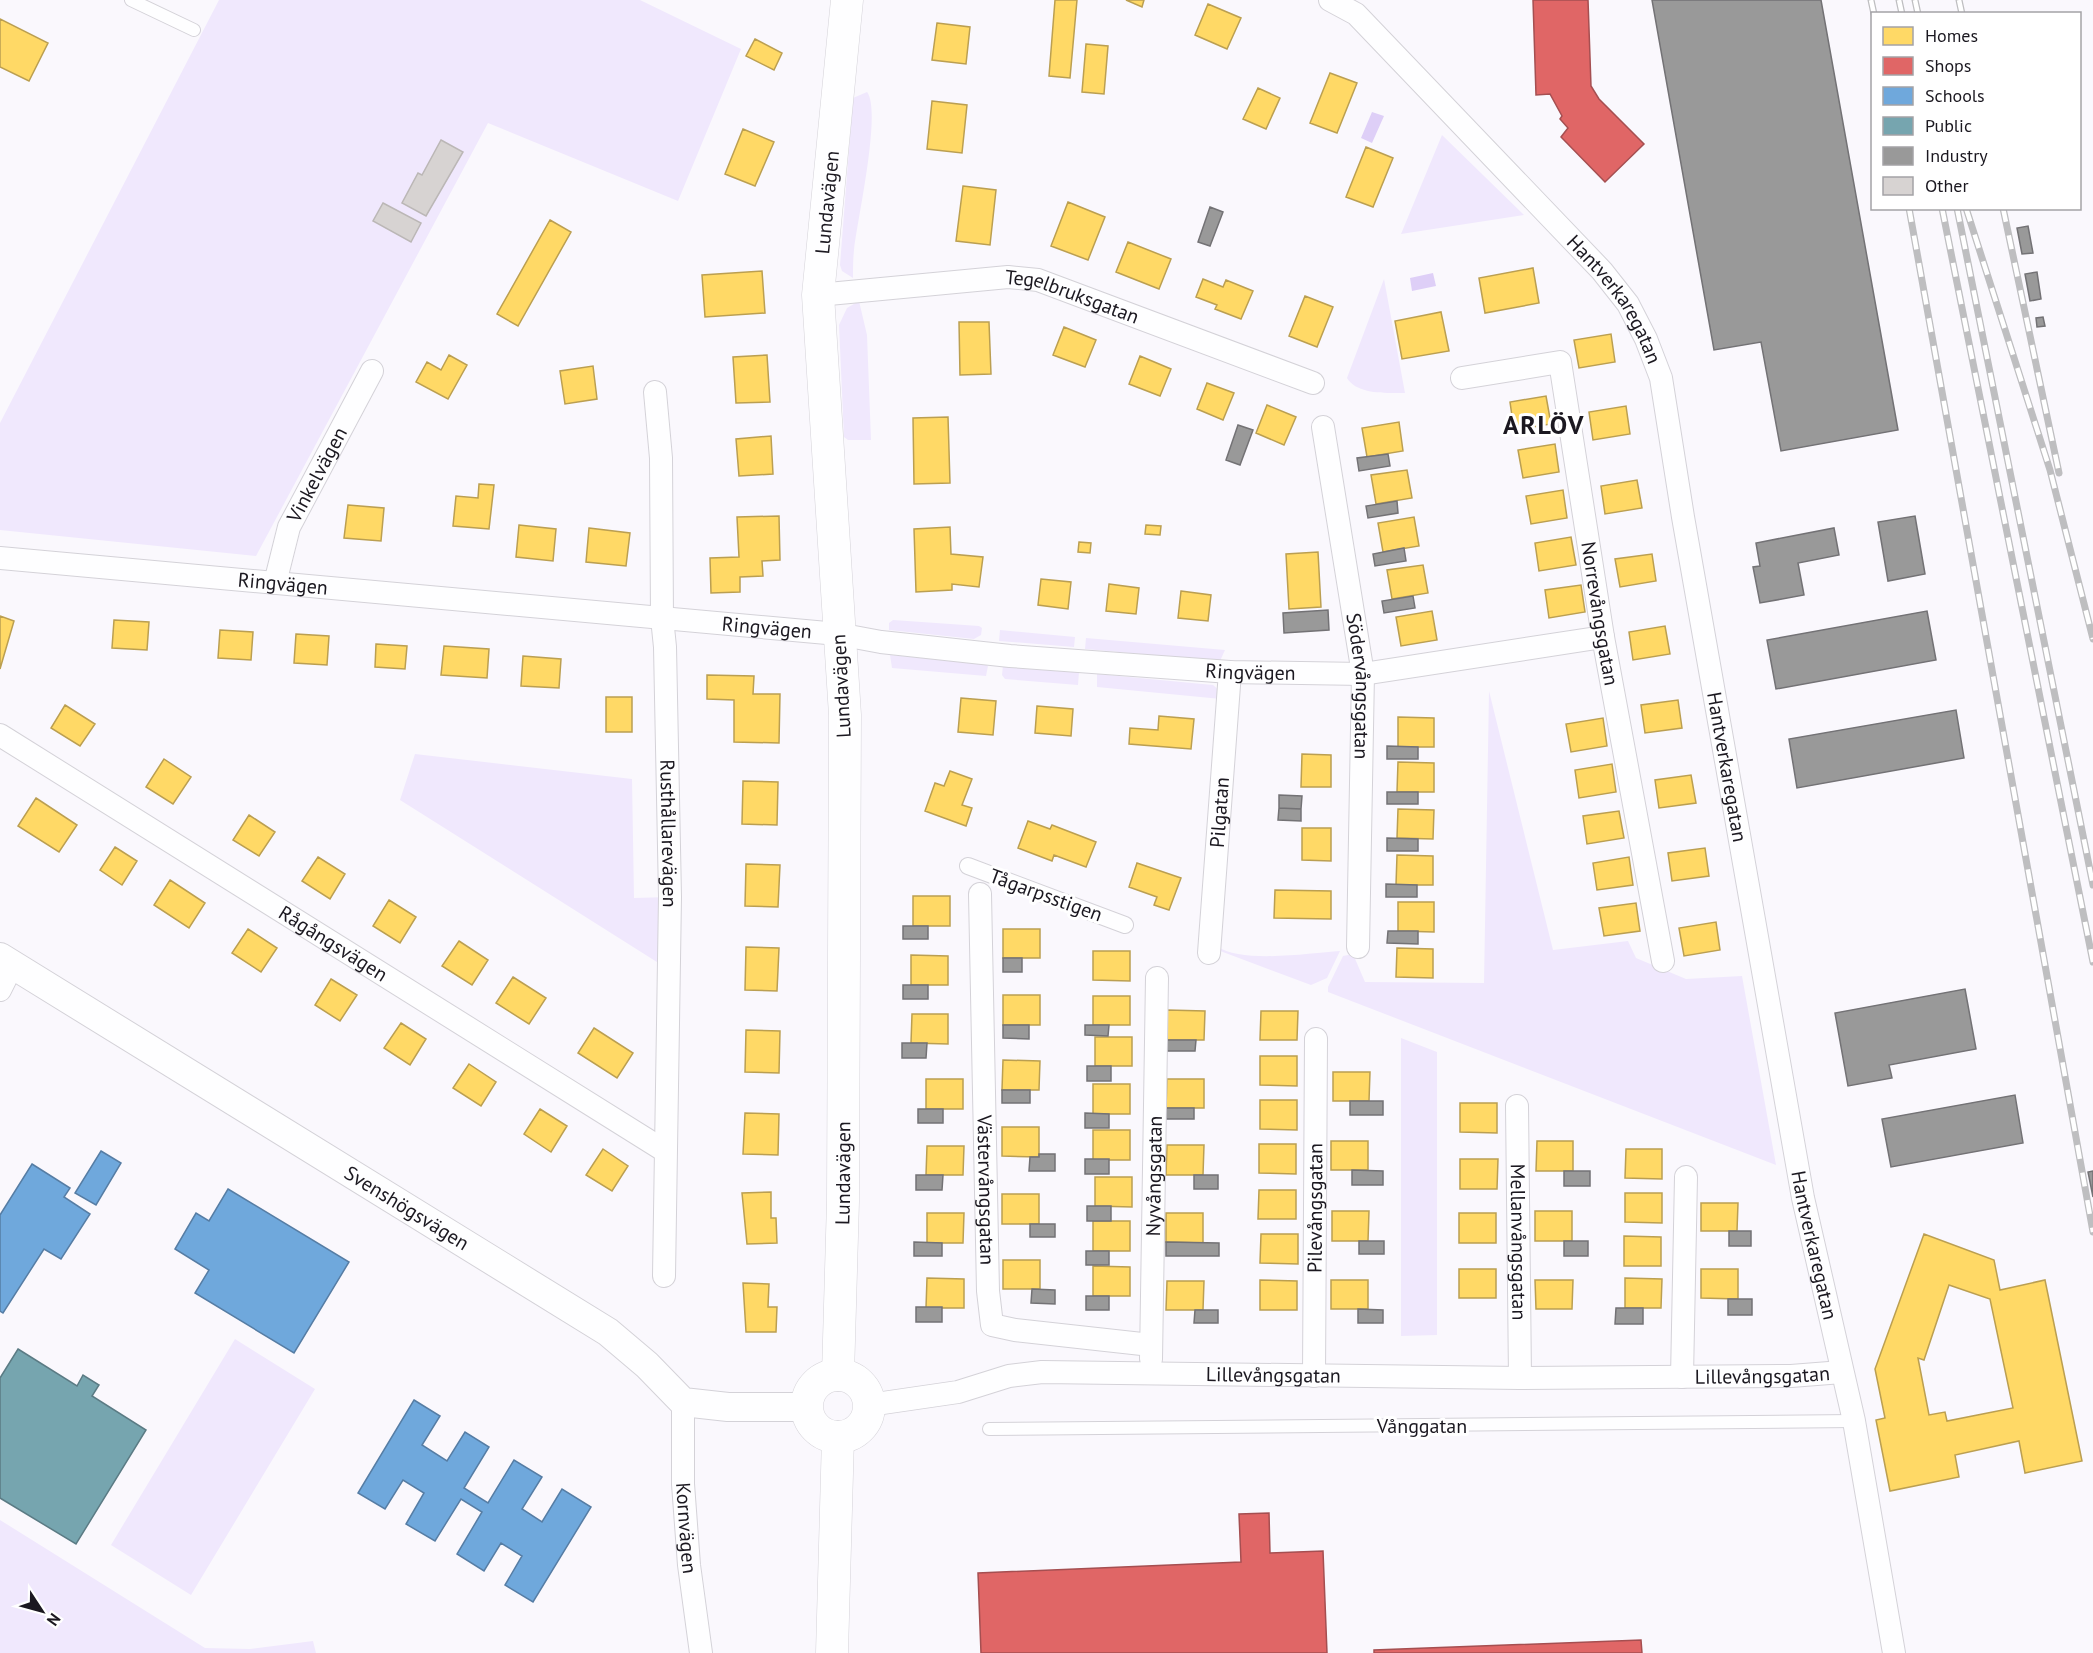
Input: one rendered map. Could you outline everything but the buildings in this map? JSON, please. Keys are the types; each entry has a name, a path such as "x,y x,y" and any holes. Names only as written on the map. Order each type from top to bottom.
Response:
{"main road":[{"name":"Lundavägen","path":"838,1375 843,1201 845,715 818,295 846,0"},
{"path":"838,1375 848,1376 863,1387 869,1405 864,1424 857,1431 838,1437 817,1428 807,1407 811,1391 816,1384 830,1376 838,1375"},
{"path":"832,1653 838,1437"}],"street":[{"name":"Hantverkaregatan","path":"1330,0 1356,14 1602,271 1628,304 1646,339 1661,378 1683,517 1803,1198 1854,1421 1894,1653"},
{"name":"Tegelbruksgatan","path":"818,295 1008,277 1038,280 1313,383"},
{"name":"Norrevångsgatan","path":"1462,378 1560,362 1603,637 1663,961"},
{"name":"Vinkelvägen","path":"275,583 289,527 372,371"},
{"name":"Rusthållarevägen","path":"655,392 661,458 662,618 665,647 670,897 664,1276"},
{"name":"Södervångsgatan","path":"1323,427 1363,674 1358,947"},
{"name":"Ringvägen","path":"0,558 838,634 881,642 1010,656 1230,672 1363,674 1603,637"},
{"name":"Pilgatan","path":"1209,953 1230,672"},
{"name":"Rågångsvägen","path":"0,735 665,1151"},
{"name":"Tågarpsstigen","path":"968,866 1125,925"},
{"name":"Västervångsgatan","path":"980,894 988,1291 992,1324 1015,1330 1151,1345"},
{"name":"Svenshögsvägen","path":"0,990 6,960 608,1332 647,1365 683,1402"},
{"name":"Nyvångsgatan","path":"1151,1372 1157,978"},
{"name":"Pilevångsgatan","path":"1314,1376 1316,1040"},
{"name":"Mellanvångsgatan","path":"1517,1106 1520,1378"},
{"name":"Lillevångsgatan","path":"1682,1377 1686,1177"},
{"name":"Lillevångsgatan","path":"869,1405 958,1392 1009,1376 1031,1373 1151,1372 1520,1378 1791,1376 1842,1372"},
{"path":"683,1402 728,1407 807,1407"},
{"name":"Kornvägen","path":"683,1402 683,1484 689,1565 701,1653"}],"lane":[{"path":"131,0 194,30"},
{"name":"Vånggatan","path":"989,1429 1854,1421"}],"shaded area":[{"path":"219,0 640,0 741,49 678,201 488,123 256,556 0,530 0,423"},
{"path":"867,92 871,103 872,121 854,250 853,278 842,271 840,265 853,98"},
{"path":"1372,112 1384,116 1372,143 1361,138"},
{"path":"1442,135 1524,215 1401,234"},
{"path":"1433,273 1436,286 1412,291 1410,278"},
{"path":"1384,279 1405,393 1365,390 1352,384 1347,378"},
{"path":"859,301 867,335 871,440 848,440 844,437 839,325 847,308"},
{"path":"893,620 982,628 981,635 974,639 889,630 889,623"},
{"path":"1000,630 1075,637 1074,647 999,641"},
{"path":"1086,638 1225,650 1220,661 1085,649"},
{"path":"890,655 982,663 988,666 986,676 892,668"},
{"path":"1003,665 1079,672 1078,685 1005,679 1002,675"},
{"path":"1097,674 1213,685 1220,691 1221,699 1097,687"},
{"path":"1489,691 1553,950 1628,941 1636,958 1686,979 1742,976 1776,1165 1328,992 1328,987 1343,956 1353,954 1365,982 1484,983"},
{"path":"415,754 632,779 634,898 670,897 668,969 400,800"},
{"path":"1217,946 1242,955 1259,956 1340,951 1327,978 1311,985 1215,949"},
{"path":"1401,1038 1437,1052 1437,1335 1401,1336"},
{"path":"235,1339 315,1389 191,1595 111,1545"},
{"path":"0,1520 205,1648 250,1649 313,1641 316,1653 0,1653"}],"railway":[{"path":"1871,0 1874,12"},
{"path":"1899,0 1902,12"},
{"path":"1915,0 1918,12"},
{"path":"1959,0 1962,12"},
{"path":"1909,210 2093,1232"},
{"path":"1942,210 2093,962"},
{"path":"1957,210 2093,885"},
{"path":"1967,210 2050,470 2093,639"},
{"path":"2003,210 2059,473"}],"district":[{"name":"ARLÖV","path":"1544,424"}]}
